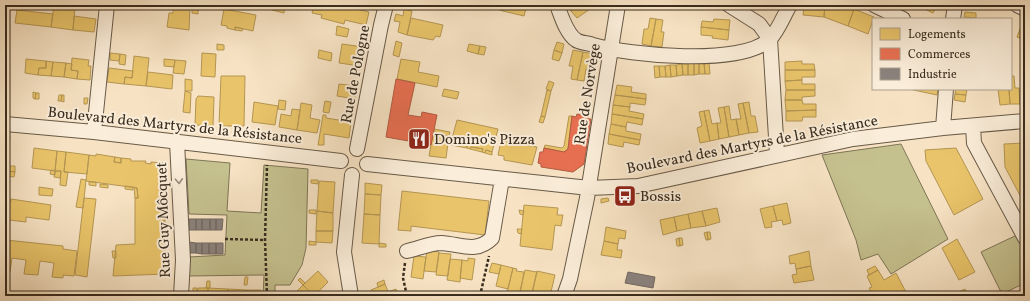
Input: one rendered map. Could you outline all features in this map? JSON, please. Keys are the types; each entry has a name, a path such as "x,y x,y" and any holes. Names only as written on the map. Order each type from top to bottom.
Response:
{"street":[{"path":"94,132 107,5"},
{"name":"Rue de Pologne","path":"358,149 386,5"},
{"path":"557,5 566,26 575,40 611,50 674,57 728,54 754,48 770,39 790,5"},
{"name":"Rue de Norvège","path":"564,296 571,272 589,188 618,5"},
{"path":"729,5 759,24 770,39 776,154"},
{"path":"874,5 901,18"},
{"path":"953,18 955,5"},
{"path":"1017,5 1025,9"},
{"path":"943,128 946,90"},
{"name":"Boulevard des Martyrs de la Résistance","path":"367,164 589,188 638,186 776,154 853,139 943,128 1025,121"},
{"name":"Boulevard des Martyrs de la Résistance","path":"5,124 94,132 341,161"},
{"path":"973,126 974,144 1025,238"},
{"name":"Rue Guy Môcquet","path":"177,142 183,260 181,296"},
{"path":"353,149 358,149 366,156 367,164 363,171 352,175 343,168 341,161 345,153 353,149"},
{"path":"351,296 344,252 352,175"},
{"path":"407,251 440,243 474,248 486,244 492,238 502,179"}],"path":[{"path":"267,296 265,240 268,152"},
{"path":"480,296 492,238"},
{"path":"225,239 265,240"},
{"path":"407,251 403,278 407,296"}],"shaded area":[{"path":"901,144 948,239 891,274 878,254 861,260 856,240 822,155"},
{"path":"186,159 230,163 227,211 261,213 264,165 308,169 306,248 302,265 290,285 275,285 275,296 263,296 264,275 189,276 189,257 225,255 227,215 189,214"},
{"path":"1017,235 1025,252 1025,283 1002,294 981,252"}],"building: Logements":[{"path":"54,5 66,7 68,10 69,7 75,8 73,30 51,27"},
{"path":"174,5 190,5 189,30 167,27 169,13 173,13"},
{"path":"273,5 285,6 284,13 272,10"},
{"path":"314,5 340,5 369,12 366,25 345,20 344,24 321,18 322,15 312,13"},
{"path":"482,5 504,5 503,11"},
{"path":"504,5 527,5 524,16 503,11"},
{"path":"566,5 578,5 571,11"},
{"path":"578,5 589,5 590,9 577,18 571,11"},
{"path":"659,5 667,5 664,9"},
{"path":"804,5 825,5 824,17 803,15"},
{"path":"825,5 835,7 835,5 843,5 854,9 848,26 824,17"},
{"path":"916,5 937,5 933,13"},
{"path":"192,6 198,6 198,14 192,13"},
{"path":"224,9 256,15 253,31 235,27 235,30 221,25"},
{"path":"404,9 412,11 407,35 398,32 400,22 394,21 396,14 403,16"},
{"path":"854,9 874,17 872,18 868,34 848,26"},
{"path":"17,10 53,14 51,27 15,23"},
{"path":"965,12 976,13 976,18 964,17"},
{"path":"74,16 96,19 94,32 73,30"},
{"path":"411,18 443,25 440,37 436,36 433,40 407,35"},
{"path":"650,18 656,19 651,46 642,44 644,29 648,29"},
{"path":"656,19 663,20 661,32 664,32 662,47 651,46"},
{"path":"714,19 730,20 729,30 701,27 702,21 713,22"},
{"path":"1023,21 1025,22 1025,40 1017,37"},
{"path":"337,26 349,29 347,37 336,35"},
{"path":"235,27 243,29 242,31 235,30"},
{"path":"701,27 729,30 728,40 712,38 713,36 701,35"},
{"path":"396,41 402,43 399,57 393,55"},
{"path":"557,42 564,44 562,53 554,50"},
{"path":"217,44 224,45 224,50 217,50"},
{"path":"342,44 363,47 360,66 339,63"},
{"path":"469,44 480,46 478,54 467,51"},
{"path":"480,46 486,47 484,55 478,54"},
{"path":"319,50 332,53 331,61 318,58"},
{"path":"554,50 562,53 559,61 552,59"},
{"path":"573,50 583,52 577,80 571,79 573,66 569,66"},
{"path":"583,52 593,54 590,70 586,69 584,81 577,80"},
{"path":"110,53 120,54 119,61 110,60"},
{"path":"202,53 216,54 215,77 201,76"},
{"path":"120,54 126,55 125,65 119,64"},
{"path":"134,56 149,58 146,86 124,84 125,77 132,78"},
{"path":"72,58 89,60 88,66 91,66 90,80 77,79 78,71 71,70"},
{"path":"26,59 46,61 46,68 39,68 38,75 25,73"},
{"path":"164,59 175,60 174,67 164,66"},
{"path":"401,59 420,62 418,72 439,76 437,87 397,79"},
{"path":"175,60 186,61 184,74 173,73"},
{"path":"46,61 53,62 51,76 38,75 39,68 46,68"},
{"path":"802,61 802,64 814,64 815,70 785,70 785,62"},
{"path":"53,62 66,63 64,77 51,76"},
{"path":"709,62 710,74 705,74 704,63"},
{"path":"66,63 72,64 71,70 78,71 77,79 64,77"},
{"path":"694,63 694,75 688,75 688,64"},
{"path":"694,63 699,63 699,74 694,75"},
{"path":"699,63 704,63 705,74 699,74"},
{"path":"682,64 683,75 677,76 676,65"},
{"path":"682,64 688,64 688,75 683,75"},
{"path":"670,65 676,65 677,76 671,77"},
{"path":"670,65 671,77 666,77 665,66"},
{"path":"654,66 659,66 660,77 655,78"},
{"path":"659,66 665,66 666,77 660,77"},
{"path":"109,68 133,71 132,78 125,77 124,84 107,82"},
{"path":"785,70 815,70 815,77 802,77 802,80 785,81"},
{"path":"148,72 173,75 172,89 146,86"},
{"path":"221,76 245,76 244,126 219,126"},
{"path":"1012,76 1014,76 1015,88 1019,88 1020,104 1010,104 1009,90 1012,90"},
{"path":"185,79 192,80 192,91 185,91"},
{"path":"802,80 802,84 815,84 815,90 786,90 785,81"},
{"path":"549,81 554,83 551,91 546,89"},
{"path":"339,84 357,86 355,99 337,96"},
{"path":"617,85 632,87 631,92 646,94 646,99 615,95"},
{"path":"444,89 459,92 457,99 442,96"},
{"path":"547,90 551,91 545,117 541,116"},
{"path":"786,90 815,90 815,96 802,97 802,100 785,100"},
{"path":"914,90 938,90 937,95"},
{"path":"956,90 967,90 966,95 955,94"},
{"path":"998,90 1009,90 1010,104 1000,105"},
{"path":"185,91 191,93 190,113 183,112"},
{"path":"33,92 36,93 35,99 33,98"},
{"path":"36,93 39,93 39,99 35,99"},
{"path":"955,94 966,95 965,102 954,100"},
{"path":"59,95 62,95 61,101 58,101"},
{"path":"62,95 64,95 64,102 61,101"},
{"path":"615,95 646,99 645,105 630,103 630,107 613,105"},
{"path":"198,96 214,97 213,126 195,125 196,99"},
{"path":"84,98 88,98 87,104 84,104"},
{"path":"279,100 286,101 285,110 278,109"},
{"path":"785,100 802,100 803,104 816,104 816,110 786,111"},
{"path":"325,101 331,102 329,113 323,112"},
{"path":"254,102 278,106 275,125 252,122"},
{"path":"749,102 751,116 755,116 758,132 749,133 743,103"},
{"path":"301,103 312,105 310,118 320,120 317,133 297,130"},
{"path":"743,103 749,133 739,135 736,119 741,119 738,104"},
{"path":"613,105 630,107 629,111 644,114 643,119 612,114"},
{"path":"346,106 354,108 352,117 345,115"},
{"path":"729,106 731,120 736,119 739,135 729,137 724,107"},
{"path":"724,107 729,137 719,139 717,123 721,123 718,108"},
{"path":"292,109 300,110 297,130 279,127 281,114 291,116"},
{"path":"709,110 712,124 717,123 719,139 710,141 704,111"},
{"path":"816,110 816,117 803,117 802,121 786,121 786,111"},
{"path":"704,111 710,141 700,143 697,128 702,126 699,112"},
{"path":"612,114 643,119 642,125 627,122 626,127 611,124"},
{"path":"323,115 326,115 326,118 351,122 349,138 324,134 324,145 318,145"},
{"path":"541,116 545,117 543,123 539,122"},
{"path":"569,116 572,116 568,149 564,152 544,148 545,145 562,148 564,146"},
{"path":"457,120 498,129 492,152 486,150 485,153 482,152 483,149 471,147 470,149 467,148 467,146 451,142"},
{"path":"611,124 626,127 626,131 641,134 640,140 609,134"},
{"path":"434,129 450,132 449,136 433,134"},
{"path":"433,134 449,136 446,158 429,156"},
{"path":"609,134 640,140 639,145 624,142 623,147 608,144"},
{"path":"5,135 10,136 7,156 5,156"},
{"path":"501,141 537,147 532,165 504,160 504,156 498,155"},
{"path":"451,142 467,146 467,148 451,145"},
{"path":"1025,143 1025,205 1005,167 1004,144"},
{"path":"471,147 483,149 482,152 470,149"},
{"path":"34,148 57,151 55,171 32,168"},
{"path":"956,148 983,199 954,215 926,161 925,150"},
{"path":"486,150 492,152 492,155 485,153"},
{"path":"57,151 66,152 64,172 68,172 66,186 60,185 61,171 55,171"},
{"path":"66,152 89,155 87,174 64,172"},
{"path":"96,154 115,157 114,162 121,163 121,158 131,159 131,161 146,161 145,163 151,164 151,162 164,163 164,180 162,180 162,190 164,190 164,202 159,202 159,208 165,208 165,221 162,221 162,231 165,231 165,256 162,256 162,260 165,260 166,274 113,276 116,245 135,244 135,198 138,198 137,188 86,181 89,155 96,156"},
{"path":"115,157 121,158 121,163 114,162"},
{"path":"8,166 15,166 15,172 8,171"},
{"path":"51,170 55,171 55,175 50,174"},
{"path":"8,171 15,172 14,177 7,176"},
{"path":"55,171 61,171 60,178 54,177"},
{"path":"81,179 86,180 83,208 76,207"},
{"path":"162,180 164,180 164,190 162,190"},
{"path":"311,180 318,180 318,184 311,183"},
{"path":"319,181 335,182 333,213 317,211"},
{"path":"89,182 96,182 96,186 89,185"},
{"path":"365,183 382,185 381,195 365,194"},
{"path":"100,184 108,185 108,188 100,187"},
{"path":"125,186 133,187 133,190 125,189"},
{"path":"39,187 53,189 52,196 39,195"},
{"path":"134,187 137,188 138,198 135,198"},
{"path":"402,191 489,201 485,235 411,226 411,231 398,230"},
{"path":"365,194 381,195 380,215 364,214"},
{"path":"84,198 96,199 87,277 75,275"},
{"path":"608,198 609,201 601,203 601,199"},
{"path":"11,199 51,205 49,220 26,217 26,222 9,220 9,214 5,214 5,201 11,202"},
{"path":"159,202 164,202 165,208 159,208"},
{"path":"787,203 791,223 783,225 782,220 777,221 773,206"},
{"path":"524,205 558,208 557,215 563,215 561,226 555,225 552,250 520,246"},
{"path":"773,206 777,221 771,222 772,227 765,228 760,209"},
{"path":"717,208 720,222 706,226 702,211"},
{"path":"309,210 316,210 316,214 309,213"},
{"path":"519,210 524,211 523,215 520,214"},
{"path":"317,211 333,213 333,231 316,231"},
{"path":"702,211 706,226 691,228 688,214"},
{"path":"364,214 380,215 379,244 362,243"},
{"path":"688,214 691,228 677,231 674,217"},
{"path":"674,217 677,231 663,235 660,220"},
{"path":"162,221 165,221 165,231 162,231"},
{"path":"606,227 626,231 625,239 619,238 618,244 604,241"},
{"path":"517,229 522,229 521,234 518,233"},
{"path":"316,231 333,231 332,243 316,242"},
{"path":"707,232 708,240 706,240 704,233"},
{"path":"707,232 710,232 711,239 708,240"},
{"path":"679,238 680,246 677,246 676,239"},
{"path":"679,238 682,238 683,245 680,246"},
{"path":"957,239 975,272 959,280 942,248"},
{"path":"6,240 63,246 63,249 77,251 74,276 63,275 63,278 52,277 54,263 40,261 38,275 24,274 26,260 12,258 10,272 5,271"},
{"path":"309,241 316,242 316,245 309,245"},
{"path":"604,241 618,244 617,250 622,250 621,258 601,255"},
{"path":"379,243 386,244 386,247 379,247"},
{"path":"427,250 439,252 436,272 424,271"},
{"path":"112,251 116,251 116,258 113,258"},
{"path":"809,251 811,266 796,269 795,263 790,264 789,256"},
{"path":"439,253 451,254 448,276 436,275"},
{"path":"162,256 165,256 165,260 162,260"},
{"path":"414,256 426,257 423,279 411,277"},
{"path":"468,258 475,259 472,280 460,278 462,260 468,261"},
{"path":"450,259 462,260 460,282 447,280"},
{"path":"492,263 501,265 499,274 489,272"},
{"path":"501,265 513,268 508,289 496,286"},
{"path":"811,266 814,280 794,283 792,275 797,274 796,269"},
{"path":"875,266 878,270 869,275 867,270"},
{"path":"513,268 517,269 516,271 524,272 520,294 507,292"},
{"path":"525,270 537,272 532,294 520,291"},
{"path":"878,270 884,280 896,273 908,296 873,296 869,288 872,287 867,276"},
{"path":"318,271 328,282 314,296 303,285"},
{"path":"537,271 555,275 550,296 532,292"},
{"path":"245,277 248,277 247,285 244,285"},
{"path":"300,278 305,283 303,285 298,280"},
{"path":"384,280 385,284 378,287 377,283"},
{"path":"207,281 210,281 210,288 206,288"},
{"path":"385,284 389,294 383,296 373,296 371,290"},
{"path":"303,285 314,296 300,296 296,292"},
{"path":"193,288 197,288 197,295 193,295"},
{"path":"198,288 208,288 208,296 197,296"},
{"path":"208,288 228,289 227,296 208,296"},
{"path":"228,289 247,290 247,296 227,296"},
{"path":"396,289 397,293 390,295 388,292"},
{"path":"965,289 969,296 955,296 954,294"},
{"path":"247,290 257,290 257,296 247,296"},
{"path":"257,290 261,290 261,296 257,296"},
{"path":"1025,290 1025,296 1023,296 1021,292"}],"building: Commerces":[{"path":"396,79 415,83 408,115 421,117 422,112 437,115 431,145 386,137"},
{"path":"577,114 588,116 588,119 591,119 584,164 573,172 541,167 541,164 538,163 540,152 543,152 544,148 564,152 568,149 572,116 576,117"}],"building: Industrie":[{"path":"189,219 196,219 196,230 189,230"},
{"path":"196,219 202,219 202,230 196,230"},
{"path":"202,219 210,219 210,230 202,230"},
{"path":"210,219 216,219 216,230 210,230"},
{"path":"216,219 223,219 222,230 216,230"},
{"path":"189,242 196,243 196,253 190,253"},
{"path":"196,243 202,243 202,254 196,253"},
{"path":"202,243 209,243 209,254 202,254"},
{"path":"209,243 216,243 216,254 209,254"},
{"path":"216,243 223,243 223,254 216,254"},
{"path":"628,272 655,277 653,288 625,283"}],"place":[{"name":"Domino's Pizza","path":"419,139"},
{"name":"Bossis","path":"625,196"}]}
